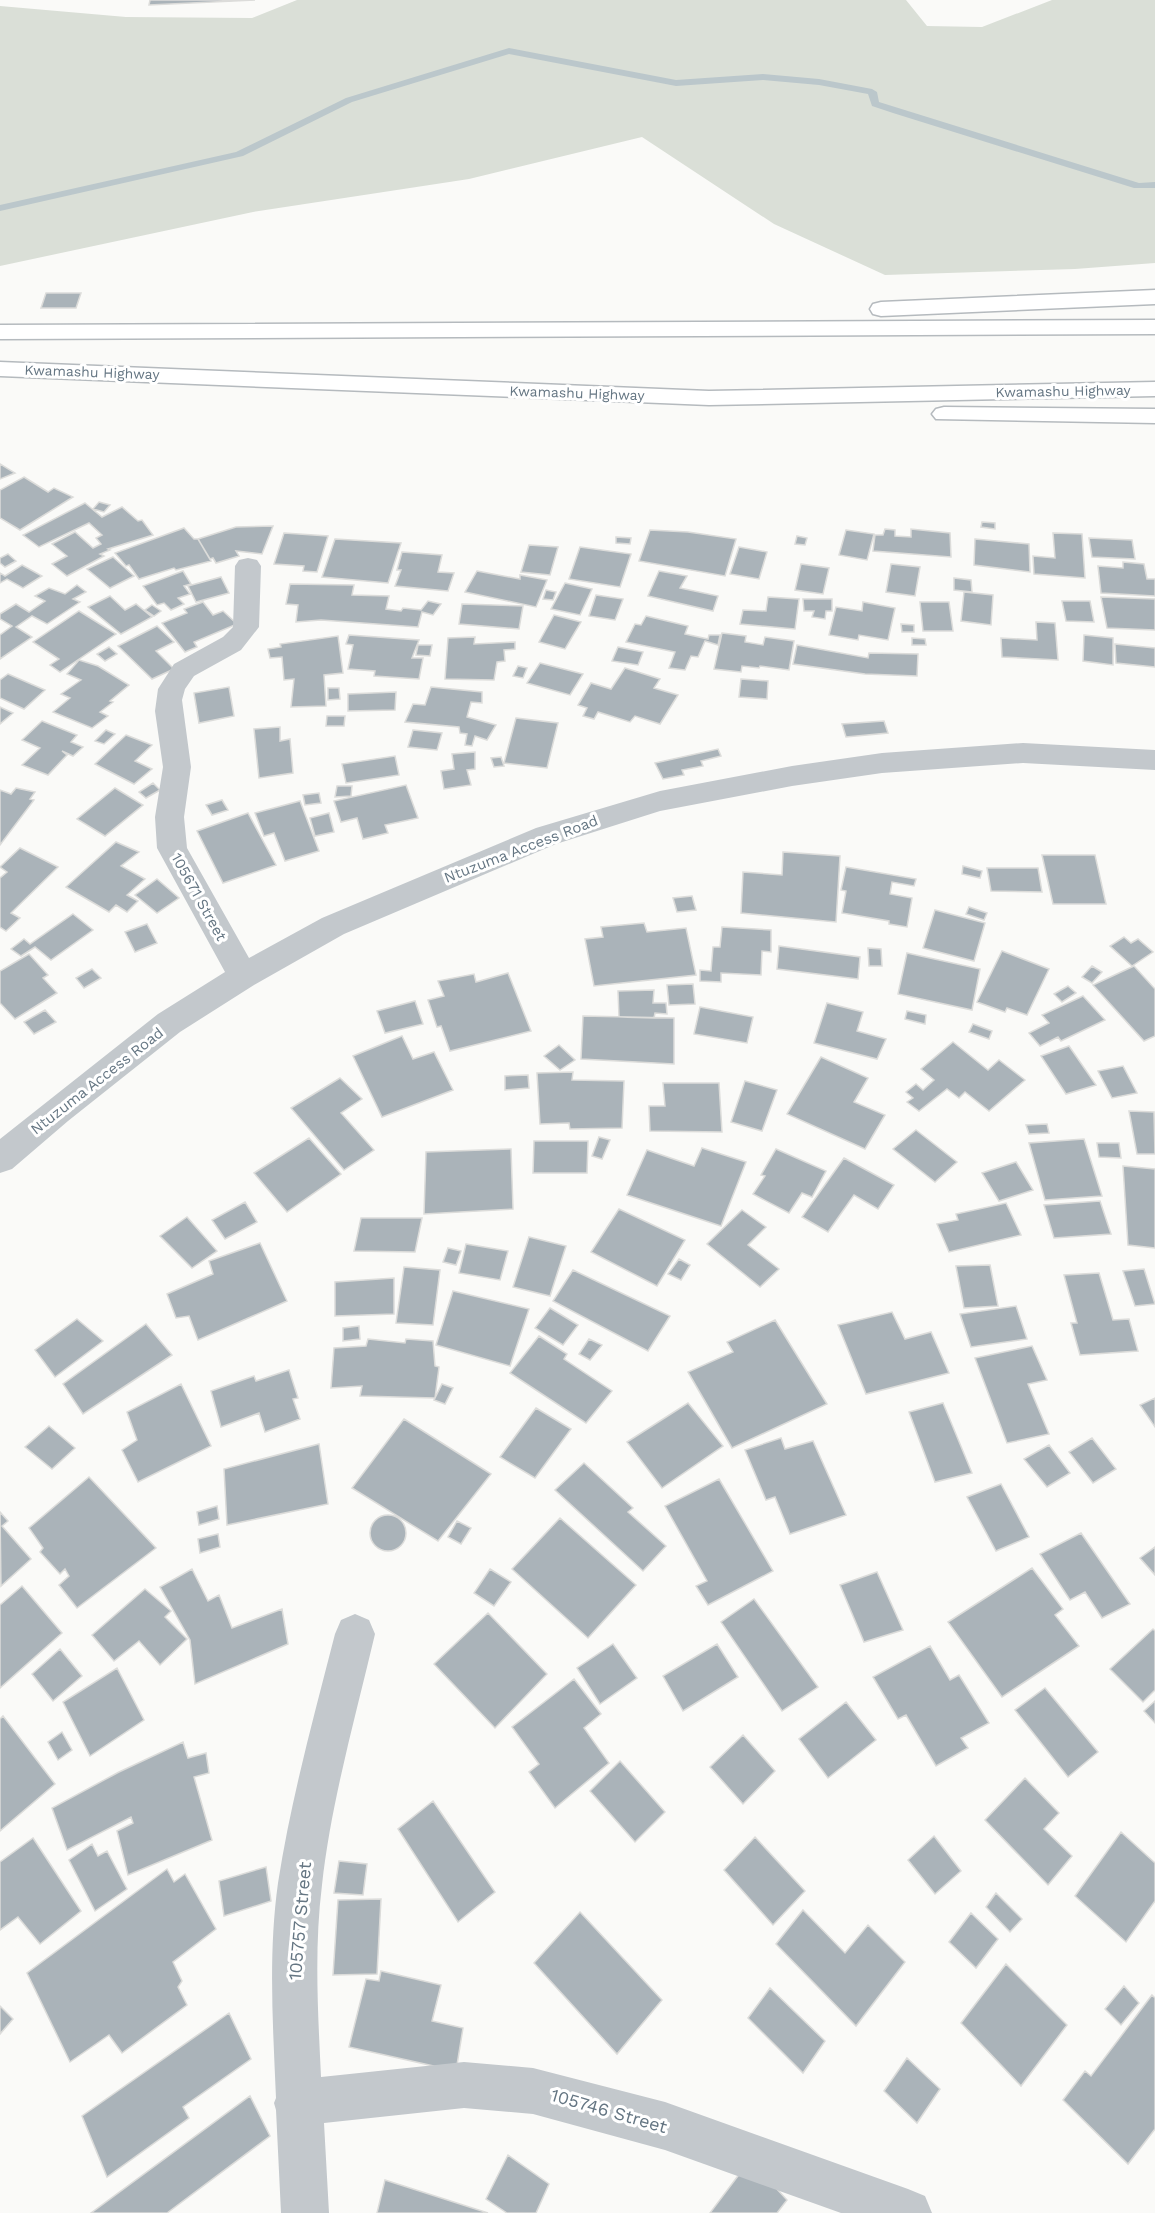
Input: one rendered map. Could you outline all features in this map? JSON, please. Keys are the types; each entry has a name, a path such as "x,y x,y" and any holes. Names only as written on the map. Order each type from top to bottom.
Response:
{"main road":[{"path":"432,330 1155,297"},
{"path":"0,332 907,330 1155,327"},
{"name":"Kwamashu Highway","path":"0,369 709,398 1155,389"},
{"path":"709,398 836,411 1155,416"}],"street":[{"name":"105671 Street","path":"243,976 172,848 167,833 177,769 167,702 177,678 184,671 229,646 243,633 246,627 248,566"},
{"name":"Ntuzuma Access Road","path":"0,1159 56,1111 169,1023 243,976 333,926 546,836 631,808 792,776 882,763 1023,753 1155,760"},
{"name":"105757 Street","path":"304,2213 297,2103 293,1976 300,1884 325,1757 355,1634"},
{"name":"105746 Street","path":"297,2103 464,2085 533,2091 665,2126 908,2213"}],"shaded area":[{"path":"297,0 906,0 927,26 982,27 1052,0 1155,0 1155,263 1075,269 885,275 774,224 642,137 469,179 253,212 0,266 0,6 126,17 252,18"}],"building":[{"path":"150,0 255,0 149,5"},
{"path":"46,293 81,293 76,308 41,308"},
{"path":"0,464 15,473 0,479"},
{"path":"24,477 48,492 54,488 73,497 20,530 0,518 0,490"},
{"path":"99,502 110,505 104,512 93,509"},
{"path":"85,503 102,517 122,507 138,521 142,520 153,535 108,549 110,550 100,554 104,556 67,576 52,564 67,556 52,544 75,532 93,548 101,544 96,538 102,535 89,523 39,547 23,535"},
{"path":"982,522 995,523 995,529 981,527"},
{"path":"273,526 262,554 236,551 239,556 216,563 213,558 210,559 198,539 236,527"},
{"path":"184,528 194,539 198,539 211,561 176,570 174,568 139,579 129,565 126,566 115,553"},
{"path":"885,529 895,530 895,536 911,537 911,529 950,533 951,557 873,551 875,535 883,535"},
{"path":"650,530 688,532 736,539 725,576 639,561"},
{"path":"846,530 874,534 867,560 839,555"},
{"path":"284,533 328,536 317,572 303,571 304,566 274,564"},
{"path":"1053,533 1082,534 1085,578 1034,574 1033,556 1055,558"},
{"path":"797,536 807,538 805,545 795,544"},
{"path":"616,537 631,538 630,544 616,543"},
{"path":"1089,538 1132,540 1135,559 1092,557"},
{"path":"335,539 401,543 388,583 322,577"},
{"path":"975,539 1029,544 1030,572 974,565"},
{"path":"529,545 558,547 550,575 521,572"},
{"path":"580,547 631,554 620,587 569,579"},
{"path":"739,547 767,552 759,579 730,574"},
{"path":"402,552 442,555 438,572 454,573 448,591 395,586 401,570 397,570"},
{"path":"8,554 16,561 5,567 0,563 0,558"},
{"path":"113,557 134,576 110,588 87,569"},
{"path":"1123,562 1144,564 1147,579 1155,579 1155,596 1101,593 1098,566 1123,568"},
{"path":"801,564 829,568 823,594 795,590"},
{"path":"891,564 920,567 915,596 886,592"},
{"path":"22,565 42,576 23,588 7,579 0,583 0,573 5,576"},
{"path":"183,571 191,584 184,586 190,594 178,598 184,604 171,610 164,603 157,605 143,586"},
{"path":"477,571 520,579 520,575 547,580 536,607 465,592"},
{"path":"659,571 687,576 680,588 718,596 713,611 648,596"},
{"path":"221,577 229,593 196,602 188,586"},
{"path":"954,578 971,580 972,592 954,590"},
{"path":"565,583 592,589 580,615 551,609"},
{"path":"290,584 354,585 352,595 389,596 386,609 401,611 403,608 421,610 428,601 441,604 433,615 422,612 418,627 321,620 296,622 298,605 286,604"},
{"path":"77,585 86,592 73,599 80,602 47,624 32,616 16,627 32,637 0,659 0,635 12,626 0,619 0,614 16,604 29,612 45,601 35,596 49,588 65,594"},
{"path":"546,590 556,592 553,600 543,599"},
{"path":"964,592 993,595 991,625 961,621"},
{"path":"596,595 623,599 615,620 589,616"},
{"path":"110,596 125,610 136,604 152,617 121,634 88,607"},
{"path":"768,597 799,599 795,629 740,624 743,610 766,611"},
{"path":"1101,597 1155,599 1155,630 1107,628"},
{"path":"803,599 832,599 832,611 826,611 825,619 812,617 814,611 804,611"},
{"path":"1062,601 1090,601 1094,622 1066,621"},
{"path":"203,602 213,615 223,611 237,624 194,642 197,647 185,652 162,623 187,613 184,609"},
{"path":"863,602 895,608 888,640 859,635 858,640 829,635 836,607 862,611"},
{"path":"920,602 949,602 953,631 923,631"},
{"path":"462,604 523,606 519,629 459,624"},
{"path":"152,605 161,611 154,616 145,610"},
{"path":"79,611 116,634 60,672 50,665 59,659 33,642"},
{"path":"554,615 581,622 565,649 539,642"},
{"path":"646,616 688,626 685,634 708,639 709,635 720,635 718,645 705,641 698,657 691,656 685,670 669,668 675,652 626,642 635,624 641,625"},
{"path":"1036,622 1055,623 1058,660 1002,657 1001,638 1037,640"},
{"path":"901,624 914,625 914,632 902,632"},
{"path":"157,626 174,642 156,651 174,669 152,679 118,646"},
{"path":"722,633 746,636 745,642 763,645 765,637 794,641 789,670 760,666 759,668 742,666 741,672 714,669"},
{"path":"349,635 419,640 412,658 423,658 419,679 374,676 375,671 348,669 353,645 346,644"},
{"path":"1084,635 1113,638 1113,665 1083,661"},
{"path":"338,636 343,673 324,675 326,706 291,707 294,679 284,680 282,657 270,658 268,649 281,647 280,644"},
{"path":"475,637 474,644 515,642 515,649 504,650 505,661 497,662 494,680 445,679 448,638"},
{"path":"912,638 925,639 926,645 912,645"},
{"path":"1115,644 1155,648 1155,667 1116,663"},
{"path":"418,645 432,645 430,656 416,655"},
{"path":"797,645 868,658 869,653 918,654 917,676 865,674 793,664"},
{"path":"109,647 117,654 105,661 97,654"},
{"path":"618,647 643,652 638,665 612,661"},
{"path":"79,660 98,666 129,685 100,712 108,716 92,728 53,712 70,698 61,694 81,680 67,674"},
{"path":"540,663 583,674 570,695 527,683"},
{"path":"518,666 527,668 523,678 513,676"},
{"path":"625,668 660,679 654,688 678,695 660,724 635,716 630,722 598,712 594,719 583,716 587,708 578,705 591,683 611,689"},
{"path":"8,674 45,690 24,709 0,698 0,680"},
{"path":"741,679 768,681 767,699 739,697"},
{"path":"229,687 234,716 199,723 194,693"},
{"path":"431,687 482,692 482,703 471,702 467,717 496,725 487,740 475,736 472,746 465,745 467,734 460,733 459,727 405,722 413,704 425,705"},
{"path":"328,688 339,688 340,699 328,700"},
{"path":"396,692 395,710 348,711 348,694"},
{"path":"0,707 13,713 0,724"},
{"path":"327,716 345,716 344,726 326,726"},
{"path":"516,718 558,723 547,768 504,763"},
{"path":"42,721 77,735 71,742 83,747 73,756 62,751 67,755 48,775 22,765 40,748 22,740"},
{"path":"884,721 888,733 846,737 842,724"},
{"path":"280,727 280,741 290,739 293,773 259,778 254,729"},
{"path":"106,730 115,734 104,744 95,741"},
{"path":"413,730 442,733 437,750 408,747"},
{"path":"126,735 152,745 135,761 152,769 134,784 95,764"},
{"path":"718,749 721,756 701,761 703,766 682,770 684,775 663,779 655,763"},
{"path":"475,752 475,769 467,770 471,785 444,789 441,771 454,769 452,754"},
{"path":"395,756 399,775 346,783 342,764"},
{"path":"501,757 504,766 494,767 491,758"},
{"path":"153,783 160,790 146,798 139,792"},
{"path":"406,785 418,818 385,825 388,833 363,839 357,818 341,822 334,801"},
{"path":"337,786 352,786 351,796 335,797"},
{"path":"16,788 35,792 30,799 34,800 0,845 0,790 11,794"},
{"path":"115,788 143,805 105,836 77,819"},
{"path":"319,793 321,803 305,805 303,795"},
{"path":"222,800 228,810 212,815 206,805"},
{"path":"300,801 319,851 285,861 274,833 264,836 255,813"},
{"path":"248,813 276,865 223,883 197,831"},
{"path":"329,813 334,832 315,836 310,818"},
{"path":"116,842 139,852 121,866 145,879 127,895 138,901 127,912 116,905 109,912 66,887"},
{"path":"20,848 58,867 11,913 20,918 6,931 0,927 0,878 7,872 0,867"},
{"path":"783,852 840,856 836,922 741,913 743,872 782,875"},
{"path":"1042,855 1095,855 1106,904 1053,904"},
{"path":"963,866 982,871 980,878 962,874"},
{"path":"846,867 916,879 914,886 892,882 890,894 912,898 907,927 889,924 889,921 842,913 846,891 841,890"},
{"path":"987,868 1038,868 1042,892 991,891"},
{"path":"157,879 179,898 157,913 135,895"},
{"path":"692,896 696,910 677,912 673,898"},
{"path":"969,907 987,913 984,920 966,914"},
{"path":"935,910 985,923 974,961 923,948"},
{"path":"73,914 93,930 51,960 35,947 21,956 11,949 24,939 30,944"},
{"path":"644,923 647,932 686,928 696,975 594,986 585,939 603,937 601,927"},
{"path":"147,924 157,943 135,952 125,932"},
{"path":"722,927 771,930 771,952 762,951 761,975 721,973 721,982 700,981 700,970 711,971 713,947 720,947"},
{"path":"1124,937 1131,943 1138,939 1153,952 1132,966 1110,946"},
{"path":"779,946 860,957 858,979 777,969"},
{"path":"868,948 881,949 882,966 869,966"},
{"path":"1002,951 1049,969 1027,1015 1007,1008 1005,1012 977,1002"},
{"path":"907,953 980,969 972,1010 898,994"},
{"path":"29,954 48,975 43,978 57,993 15,1019 0,1003 0,971"},
{"path":"1092,966 1102,972 1092,983 1082,977"},
{"path":"1134,966 1155,989 1155,1036 1144,1041 1093,985"},
{"path":"92,969 101,978 84,988 76,978"},
{"path":"508,973 531,1031 450,1051 441,1026 437,1027 428,1000 444,996 438,981 474,974 476,982"},
{"path":"693,984 695,1004 669,1005 667,985"},
{"path":"1068,986 1076,993 1062,1002 1054,994"},
{"path":"654,990 653,1003 666,1003 667,1014 655,1013 654,1018 619,1017 618,991"},
{"path":"1083,996 1105,1020 1061,1041 1058,1037 1040,1046 1029,1033 1049,1023 1042,1015"},
{"path":"415,1001 423,1024 385,1033 377,1011"},
{"path":"827,1003 863,1012 857,1031 886,1039 877,1059 814,1043"},
{"path":"700,1007 753,1017 747,1043 694,1034"},
{"path":"45,1010 56,1022 34,1034 24,1022"},
{"path":"907,1011 926,1015 925,1024 905,1019"},
{"path":"583,1016 674,1018 674,1064 581,1059"},
{"path":"973,1024 992,1031 989,1039 969,1032"},
{"path":"402,1036 413,1059 434,1052 453,1090 382,1117 353,1056"},
{"path":"953,1042 988,1070 999,1060 1025,1080 989,1111 965,1092 959,1098 947,1089 919,1111 907,1102 913,1098 906,1092 916,1084 923,1090 934,1080 921,1069"},
{"path":"559,1045 575,1060 560,1070 544,1056"},
{"path":"1069,1046 1096,1085 1066,1094 1041,1056"},
{"path":"821,1057 868,1078 854,1102 885,1115 865,1149 787,1114"},
{"path":"1123,1066 1137,1093 1112,1098 1098,1071"},
{"path":"573,1072 572,1080 624,1081 622,1128 570,1129 569,1123 540,1124 537,1073"},
{"path":"528,1075 529,1088 505,1090 505,1076"},
{"path":"340,1078 362,1099 341,1113 374,1150 344,1170 291,1108"},
{"path":"745,1081 777,1090 762,1131 731,1122"},
{"path":"663,1083 719,1083 722,1132 650,1131 649,1106 665,1106"},
{"path":"1129,1111 1154,1112 1155,1154 1137,1154"},
{"path":"1047,1124 1049,1133 1029,1134 1026,1125"},
{"path":"916,1130 957,1162 935,1182 893,1149"},
{"path":"599,1137 610,1140 602,1159 592,1156"},
{"path":"309,1138 341,1174 287,1212 254,1173"},
{"path":"1084,1139 1102,1196 1045,1200 1029,1143"},
{"path":"534,1141 588,1141 587,1173 533,1173"},
{"path":"1097,1143 1119,1143 1121,1158 1099,1157"},
{"path":"702,1148 746,1162 721,1226 627,1195 647,1150 694,1166"},
{"path":"511,1149 513,1209 424,1214 426,1152"},
{"path":"776,1149 826,1171 812,1197 802,1193 789,1213 753,1194 765,1176 761,1175"},
{"path":"844,1158 894,1185 878,1209 854,1195 828,1232 802,1217"},
{"path":"1016,1162 1033,1190 999,1201 982,1173"},
{"path":"1123,1166 1155,1169 1155,1248 1128,1245"},
{"path":"1100,1201 1111,1234 1054,1238 1044,1205"},
{"path":"245,1202 257,1222 225,1239 212,1220"},
{"path":"1006,1203 1021,1235 949,1252 937,1224 958,1220 956,1214"},
{"path":"619,1209 685,1240 657,1286 591,1252"},
{"path":"742,1210 766,1227 748,1245 779,1269 760,1287 707,1244"},
{"path":"187,1217 217,1251 192,1268 160,1236"},
{"path":"361,1218 422,1218 415,1252 354,1251"},
{"path":"529,1237 566,1246 550,1296 513,1287"},
{"path":"260,1243 287,1301 198,1340 189,1316 176,1318 167,1294 213,1274 209,1261"},
{"path":"466,1244 508,1251 500,1280 459,1273"},
{"path":"448,1248 461,1251 456,1265 443,1262"},
{"path":"679,1259 690,1265 681,1280 668,1274"},
{"path":"990,1265 998,1306 964,1308 956,1266"},
{"path":"404,1267 440,1270 433,1325 396,1323"},
{"path":"1144,1269 1155,1304 1135,1306 1123,1271"},
{"path":"573,1270 670,1316 648,1351 553,1301"},
{"path":"1099,1273 1113,1320 1129,1319 1138,1351 1080,1355 1071,1323 1077,1323 1064,1275"},
{"path":"394,1278 394,1314 335,1316 335,1282"},
{"path":"453,1291 529,1309 510,1366 436,1345"},
{"path":"1016,1306 1027,1339 971,1347 960,1314"},
{"path":"550,1308 578,1325 563,1345 535,1328"},
{"path":"892,1312 905,1339 931,1332 949,1373 866,1394 838,1325"},
{"path":"77,1319 103,1341 55,1377 35,1350"},
{"path":"775,1320 827,1404 732,1448 688,1372 733,1352 727,1342"},
{"path":"146,1324 172,1355 83,1414 63,1384"},
{"path":"359,1326 360,1339 343,1341 343,1328"},
{"path":"539,1336 567,1354 564,1359 612,1391 586,1423 510,1373"},
{"path":"368,1339 405,1343 406,1339 433,1341 435,1366 439,1367 435,1398 360,1396 362,1386 331,1388 334,1348 366,1346"},
{"path":"589,1339 602,1345 590,1360 579,1354"},
{"path":"1032,1346 1047,1380 1028,1384 1049,1434 1007,1443 975,1358"},
{"path":"289,1370 298,1398 293,1399 300,1419 265,1432 259,1413 221,1427 211,1391 254,1376 256,1381"},
{"path":"181,1384 211,1446 138,1482 122,1450 137,1440 127,1412"},
{"path":"442,1384 453,1388 445,1404 434,1400"},
{"path":"1155,1398 1155,1427 1140,1405"},
{"path":"688,1403 723,1446 662,1488 627,1442"},
{"path":"943,1403 972,1473 935,1482 909,1412"},
{"path":"536,1408 571,1429 535,1478 500,1457"},
{"path":"404,1419 491,1474 438,1541 352,1488"},
{"path":"49,1426 75,1448 52,1469 25,1447"},
{"path":"781,1438 785,1449 813,1441 846,1515 790,1534 775,1497 766,1500 745,1450"},
{"path":"1092,1438 1116,1469 1093,1483 1069,1452"},
{"path":"319,1444 328,1504 227,1525 224,1469"},
{"path":"1049,1445 1070,1473 1047,1487 1024,1459"},
{"path":"584,1463 633,1508 628,1512 666,1546 643,1571 555,1490"},
{"path":"89,1477 156,1548 77,1608 59,1585 69,1576 65,1569 60,1574 40,1552 43,1548 29,1528"},
{"path":"719,1479 773,1571 708,1605 696,1586 707,1581 665,1506"},
{"path":"1001,1484 1029,1537 996,1551 967,1497"},
{"path":"217,1506 219,1519 199,1525 197,1512"},
{"path":"0,1512 8,1521 2,1526 31,1559 1,1586"},
{"path":"388,1515 401,1520 406,1533 401,1546 388,1551 375,1546 370,1533 375,1520"},
{"path":"560,1518 636,1585 588,1638 512,1569"},
{"path":"457,1521 471,1528 461,1544 448,1537"},
{"path":"1081,1533 1130,1604 1102,1618 1085,1592 1070,1600 1040,1554"},
{"path":"218,1534 220,1547 200,1553 198,1539"},
{"path":"1155,1547 1155,1575 1140,1558"},
{"path":"1032,1568 1063,1609 1055,1615 1079,1646 1002,1697 948,1622"},
{"path":"192,1569 208,1601 219,1595 232,1628 282,1609 288,1644 195,1684 190,1640 160,1587"},
{"path":"490,1569 511,1582 494,1606 474,1593"},
{"path":"877,1572 903,1630 864,1642 840,1585"},
{"path":"22,1586 62,1633 0,1688 0,1605"},
{"path":"145,1589 171,1611 165,1617 187,1639 160,1665 139,1641 114,1661 92,1635"},
{"path":"754,1599 818,1687 782,1711 721,1622"},
{"path":"488,1613 547,1674 495,1728 434,1664"},
{"path":"1153,1629 1155,1631 1155,1690 1143,1702 1110,1669"},
{"path":"613,1644 637,1678 600,1704 577,1668"},
{"path":"717,1644 738,1677 683,1711 663,1676"},
{"path":"930,1646 950,1680 959,1675 989,1723 961,1738 968,1748 936,1766 906,1715 898,1719 873,1677"},
{"path":"60,1649 82,1676 53,1701 32,1674"},
{"path":"117,1668 144,1720 90,1756 63,1702"},
{"path":"574,1679 601,1714 584,1728 609,1763 555,1808 529,1772 539,1764 512,1727"},
{"path":"1045,1688 1098,1752 1068,1777 1015,1710"},
{"path":"1155,1701 1155,1723 1144,1711"},
{"path":"846,1702 876,1740 828,1778 799,1739"},
{"path":"3,1716 55,1784 0,1831 0,1719"},
{"path":"62,1732 72,1750 58,1760 48,1742"},
{"path":"743,1735 775,1771 743,1804 710,1767"},
{"path":"183,1742 188,1758 206,1753 209,1773 194,1777 212,1840 128,1875 117,1831 133,1823 131,1817 67,1850 52,1808 119,1772"},
{"path":"620,1761 665,1812 635,1842 590,1791"},
{"path":"1025,1778 1059,1813 1044,1829 1072,1856 1048,1885 985,1820"},
{"path":"433,1801 495,1892 458,1922 398,1829"},
{"path":"1121,1832 1155,1863 1155,1901 1126,1942 1075,1896"},
{"path":"934,1836 961,1871 935,1894 908,1860"},
{"path":"755,1837 805,1891 773,1925 724,1870"},
{"path":"33,1838 81,1911 40,1944 18,1917 0,1930 0,1862"},
{"path":"92,1844 98,1856 107,1851 127,1889 95,1911 69,1860"},
{"path":"339,1861 367,1864 363,1895 334,1893"},
{"path":"266,1867 271,1901 224,1916 219,1881"},
{"path":"167,1869 174,1882 185,1874 216,1929 173,1962 182,1981 178,1987 187,2005 122,2053 109,2035 70,2062 27,1973"},
{"path":"996,1893 1022,1919 1010,1932 986,1907"},
{"path":"381,1899 377,1974 333,1975 338,1900"},
{"path":"803,1910 845,1953 868,1925 905,1962 856,2026 776,1944"},
{"path":"580,1912 662,2000 617,2054 534,1963"},
{"path":"971,1913 998,1939 976,1968 949,1942"},
{"path":"1006,1964 1067,2025 1021,2086 961,2023"},
{"path":"381,1971 441,1985 432,2021 463,2028 456,2071 349,2047 366,1979 379,1981"},
{"path":"1124,1986 1139,2003 1121,2025 1105,2009"},
{"path":"770,1988 825,2041 803,2073 748,2018"},
{"path":"1152,1995 1155,1998 1155,2129 1128,2164 1063,2100 1085,2071 1091,2076"},
{"path":"0,2006 13,2019 0,2034"},
{"path":"229,2013 251,2059 183,2107 189,2118 107,2177 82,2116"},
{"path":"907,2058 940,2089 917,2123 884,2091"},
{"path":"250,2096 270,2136 167,2213 91,2213"},
{"path":"508,2155 549,2184 536,2213 507,2213 486,2199"},
{"path":"750,2160 787,2200 777,2213 710,2213"},
{"path":"385,2180 488,2213 377,2213"}],"waterway":[{"path":"0,208 239,154 349,100 509,51 676,83 763,77 819,82 872,92 875,104 896,111 1138,186 1155,185"}]}
